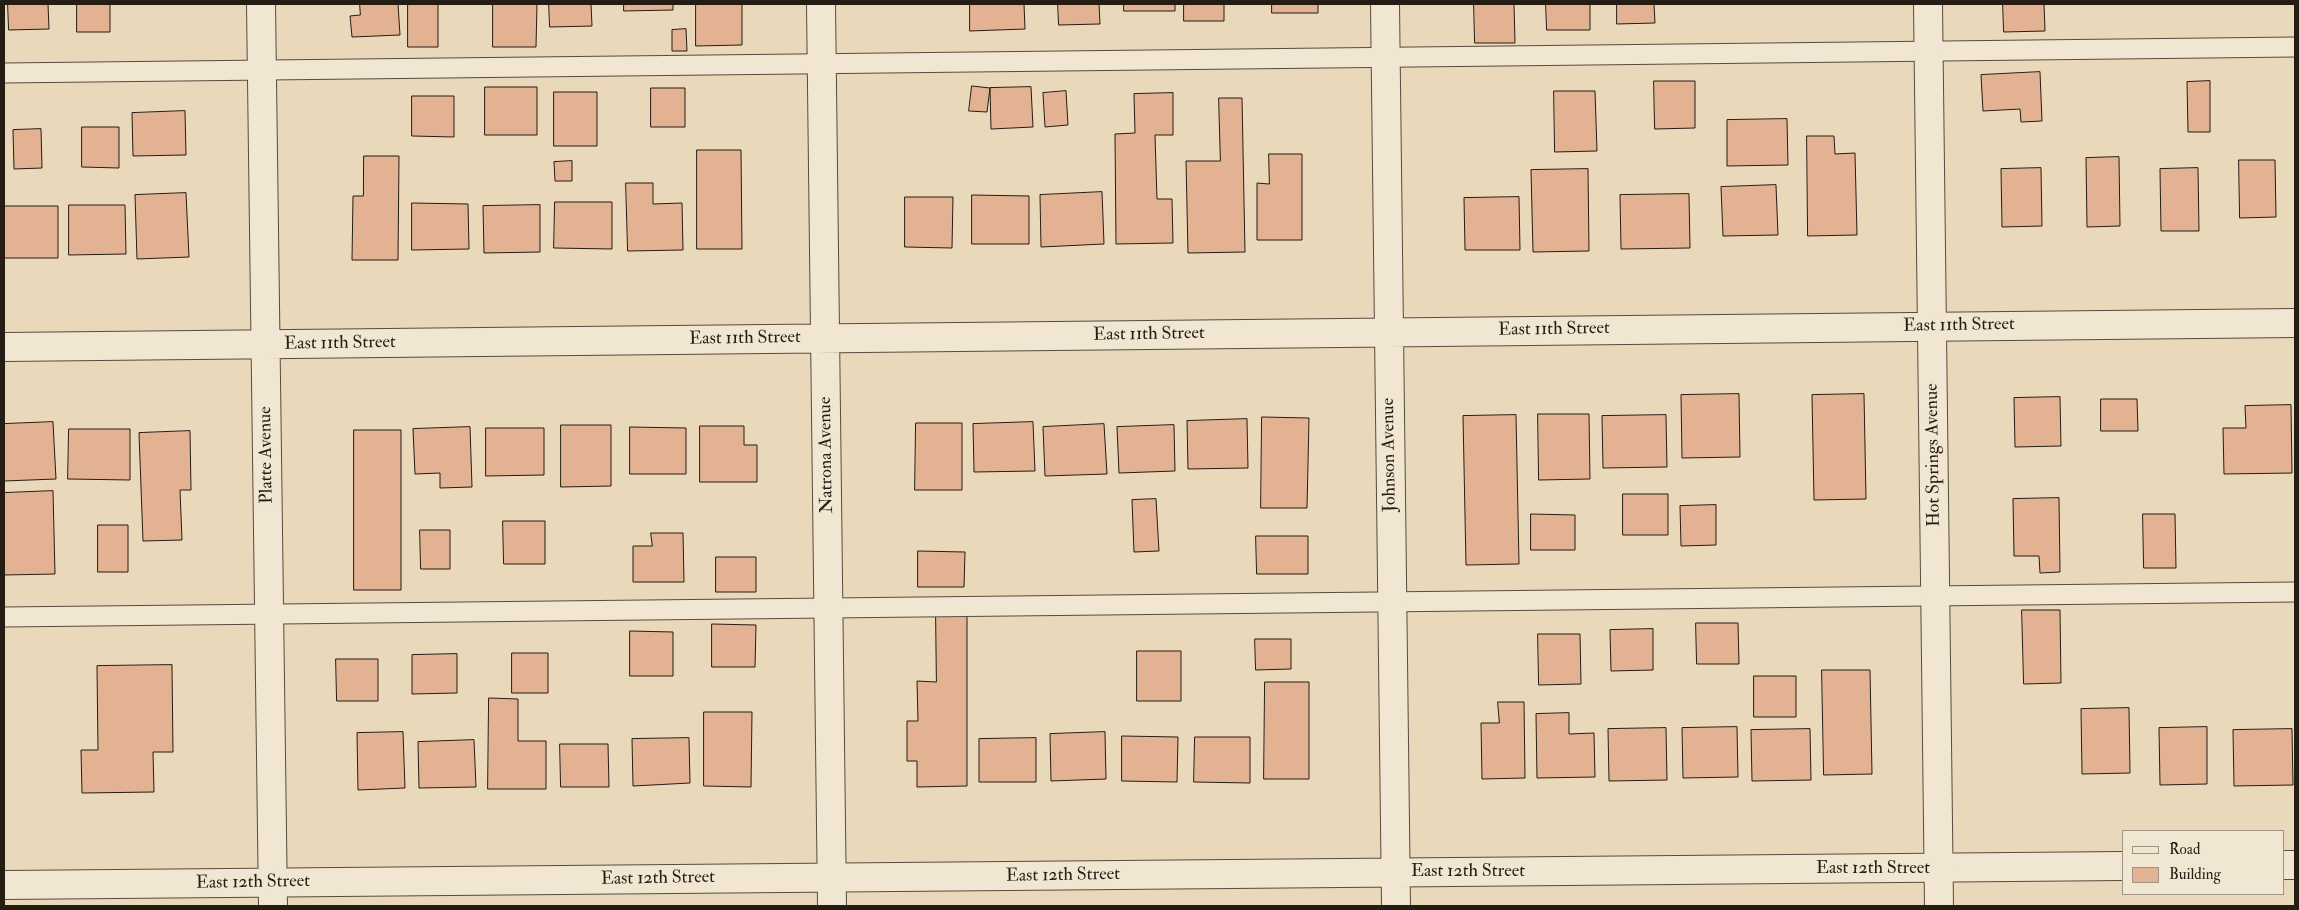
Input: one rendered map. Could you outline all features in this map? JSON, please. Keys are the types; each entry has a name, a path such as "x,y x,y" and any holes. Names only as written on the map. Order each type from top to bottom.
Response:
{"street":[{"name":"Platte Avenue","path":"262,4 273,895"},
{"name":"Natrona Avenue","path":"821,4 832,906"},
{"name":"Johnson Avenue","path":"1385,4 1396,906"},
{"name":"Hot Springs Avenue","path":"1928,4 1939,906"},
{"name":"East 11th Street","path":"4,347 2295,323"},
{"name":"East 12th Street","path":"4,885 273,895 832,878 2122,866"}],"lane":[{"path":"4,73 2295,47"},
{"path":"4,617 2295,592"}],"building":[{"path":"8,4 48,4 49,29 9,30"},
{"path":"77,4 110,4 110,32 77,32"},
{"path":"360,4 398,4 400,35 352,37 350,16 360,15"},
{"path":"408,4 438,4 438,47 408,47"},
{"path":"493,4 537,4 536,47 493,47"},
{"path":"549,4 591,4 592,26 550,27"},
{"path":"624,4 673,4 673,10 624,11"},
{"path":"696,4 742,4 742,45 696,46"},
{"path":"970,4 1024,4 1025,29 970,31"},
{"path":"1058,4 1099,4 1100,24 1059,25"},
{"path":"1124,4 1175,4 1175,11 1124,11"},
{"path":"1184,4 1224,4 1224,21 1184,21"},
{"path":"1272,4 1318,4 1318,13 1272,13"},
{"path":"1474,4 1514,4 1515,43 1475,43"},
{"path":"1546,4 1590,4 1590,30 1547,30"},
{"path":"1617,4 1654,4 1655,23 1617,24"},
{"path":"2003,4 2044,4 2045,31 2004,32"},
{"path":"686,29 687,51 672,51 672,30"},
{"path":"2040,72 2042,121 2021,122 2020,109 1983,111 1981,75"},
{"path":"1654,81 1695,81 1695,128 1655,129"},
{"path":"2210,81 2210,132 2188,132 2187,82"},
{"path":"972,86 990,88 987,112 969,111"},
{"path":"485,87 537,87 537,135 485,135"},
{"path":"1031,87 1033,127 991,129 990,88"},
{"path":"651,88 685,88 685,127 651,127"},
{"path":"1066,91 1068,125 1045,127 1043,93"},
{"path":"1554,91 1595,91 1597,151 1555,152"},
{"path":"554,92 597,92 597,146 554,146"},
{"path":"1173,93 1173,135 1155,135 1157,199 1172,199 1173,243 1116,244 1115,134 1135,133 1134,94"},
{"path":"412,96 454,96 454,137 412,136"},
{"path":"1219,98 1242,98 1245,252 1188,253 1186,161 1220,161"},
{"path":"185,111 186,155 133,156 132,113"},
{"path":"1787,119 1788,165 1727,166 1727,120"},
{"path":"82,127 119,127 119,168 82,167"},
{"path":"41,129 42,168 14,169 13,130"},
{"path":"1807,136 1834,136 1835,154 1855,153 1857,235 1808,236"},
{"path":"697,150 741,150 742,249 697,249"},
{"path":"1269,154 1302,154 1302,240 1257,240 1257,183 1269,184"},
{"path":"364,156 399,156 398,260 352,260 353,196 363,196"},
{"path":"2119,157 2120,226 2087,227 2086,158"},
{"path":"2239,160 2275,160 2276,217 2240,218"},
{"path":"572,161 572,181 555,181 554,162"},
{"path":"2041,168 2042,226 2002,227 2001,169"},
{"path":"2198,168 2199,231 2161,231 2160,169"},
{"path":"1588,169 1589,251 1533,252 1531,170"},
{"path":"626,183 653,183 653,204 682,203 683,250 628,251"},
{"path":"1776,185 1778,235 1723,236 1721,187"},
{"path":"1102,192 1104,244 1041,247 1040,195"},
{"path":"186,193 189,257 137,259 135,195"},
{"path":"1689,194 1690,248 1621,249 1620,195"},
{"path":"972,195 1029,196 1029,244 972,244"},
{"path":"905,197 953,197 952,248 905,247"},
{"path":"1519,197 1520,250 1465,250 1464,198"},
{"path":"555,202 612,202 612,249 554,248"},
{"path":"412,203 468,204 469,249 412,250"},
{"path":"69,205 125,205 126,254 69,255"},
{"path":"540,205 540,252 484,253 483,206"},
{"path":"4,206 58,206 58,258 4,258"},
{"path":"1739,394 1740,457 1682,458 1681,395"},
{"path":"1864,394 1866,499 1814,500 1812,395"},
{"path":"2060,397 2061,446 2015,447 2014,398"},
{"path":"2101,399 2137,399 2138,431 2101,431"},
{"path":"2291,405 2292,473 2224,474 2223,428 2246,428 2245,406"},
{"path":"1538,414 1589,414 1590,479 1539,480"},
{"path":"1516,415 1519,564 1466,565 1463,416"},
{"path":"1666,415 1667,467 1603,468 1602,416"},
{"path":"1262,417 1309,418 1307,508 1261,508"},
{"path":"1247,419 1248,468 1188,469 1187,421"},
{"path":"53,422 56,479 4,481 4,424"},
{"path":"1033,422 1035,471 974,472 973,424"},
{"path":"916,423 962,423 962,490 915,490"},
{"path":"1104,424 1107,474 1045,476 1043,427"},
{"path":"561,425 611,425 611,486 561,487"},
{"path":"1174,425 1175,471 1119,473 1117,427"},
{"path":"700,426 744,426 744,445 757,445 757,482 700,482"},
{"path":"470,427 472,487 440,488 440,473 415,474 413,429"},
{"path":"630,427 686,428 686,474 630,474"},
{"path":"486,428 544,428 544,475 486,476"},
{"path":"69,429 130,429 130,480 68,479"},
{"path":"354,430 401,430 401,590 354,590"},
{"path":"190,431 191,490 180,490 182,540 143,541 139,433"},
{"path":"53,491 55,574 4,575 4,493"},
{"path":"1623,494 1668,494 1668,535 1623,535"},
{"path":"2059,498 2060,572 2040,573 2039,556 2014,556 2013,499"},
{"path":"1156,499 1159,551 1134,552 1132,500"},
{"path":"1716,505 1716,545 1681,546 1680,506"},
{"path":"1531,514 1575,515 1575,550 1531,550"},
{"path":"2143,514 2175,514 2176,568 2144,568"},
{"path":"503,521 545,521 545,564 504,564"},
{"path":"98,525 128,525 128,572 98,572"},
{"path":"420,530 450,530 450,569 421,569"},
{"path":"651,533 683,533 684,582 633,582 633,546 652,546"},
{"path":"1256,536 1308,536 1308,574 1257,574"},
{"path":"918,551 965,552 964,587 918,587"},
{"path":"716,557 756,557 756,592 716,592"},
{"path":"2022,610 2060,610 2061,683 2024,684"},
{"path":"936,616 967,616 967,786 917,787 917,761 907,761 907,721 918,721 917,681 936,682"},
{"path":"1696,623 1738,623 1739,664 1697,664"},
{"path":"712,624 756,625 755,667 712,667"},
{"path":"1653,629 1653,670 1611,671 1610,630"},
{"path":"630,631 673,632 673,676 630,676"},
{"path":"1538,634 1580,634 1581,684 1539,685"},
{"path":"1255,639 1291,639 1291,669 1256,670"},
{"path":"1137,651 1181,651 1181,701 1137,701"},
{"path":"512,653 548,653 548,693 512,693"},
{"path":"457,654 457,693 412,694 412,655"},
{"path":"336,659 378,659 378,701 337,701"},
{"path":"172,665 173,752 153,752 154,792 82,793 81,750 98,750 97,666"},
{"path":"1822,670 1870,670 1872,774 1824,775"},
{"path":"1754,676 1796,676 1796,717 1754,717"},
{"path":"1265,682 1309,682 1309,779 1264,779"},
{"path":"489,698 518,699 518,741 546,741 546,789 488,789"},
{"path":"1498,702 1524,702 1525,778 1482,779 1481,723 1499,723"},
{"path":"2129,708 2130,773 2082,774 2081,709"},
{"path":"704,712 752,712 751,787 704,786"},
{"path":"1569,713 1569,734 1594,733 1595,777 1537,778 1536,714"},
{"path":"1737,727 1738,777 1683,778 1682,728"},
{"path":"2207,727 2207,784 2160,785 2159,728"},
{"path":"1666,728 1667,780 1609,781 1608,729"},
{"path":"1810,729 1811,780 1752,781 1751,730"},
{"path":"2292,729 2293,785 2234,786 2233,730"},
{"path":"403,732 405,788 358,790 357,733"},
{"path":"1105,732 1106,779 1051,781 1050,734"},
{"path":"1122,736 1178,737 1177,782 1122,781"},
{"path":"1195,737 1250,737 1250,783 1194,782"},
{"path":"689,738 690,783 633,786 632,739"},
{"path":"1036,738 1036,782 979,782 979,739"},
{"path":"474,740 476,787 419,788 418,742"},
{"path":"560,744 608,744 609,787 561,787"}]}
